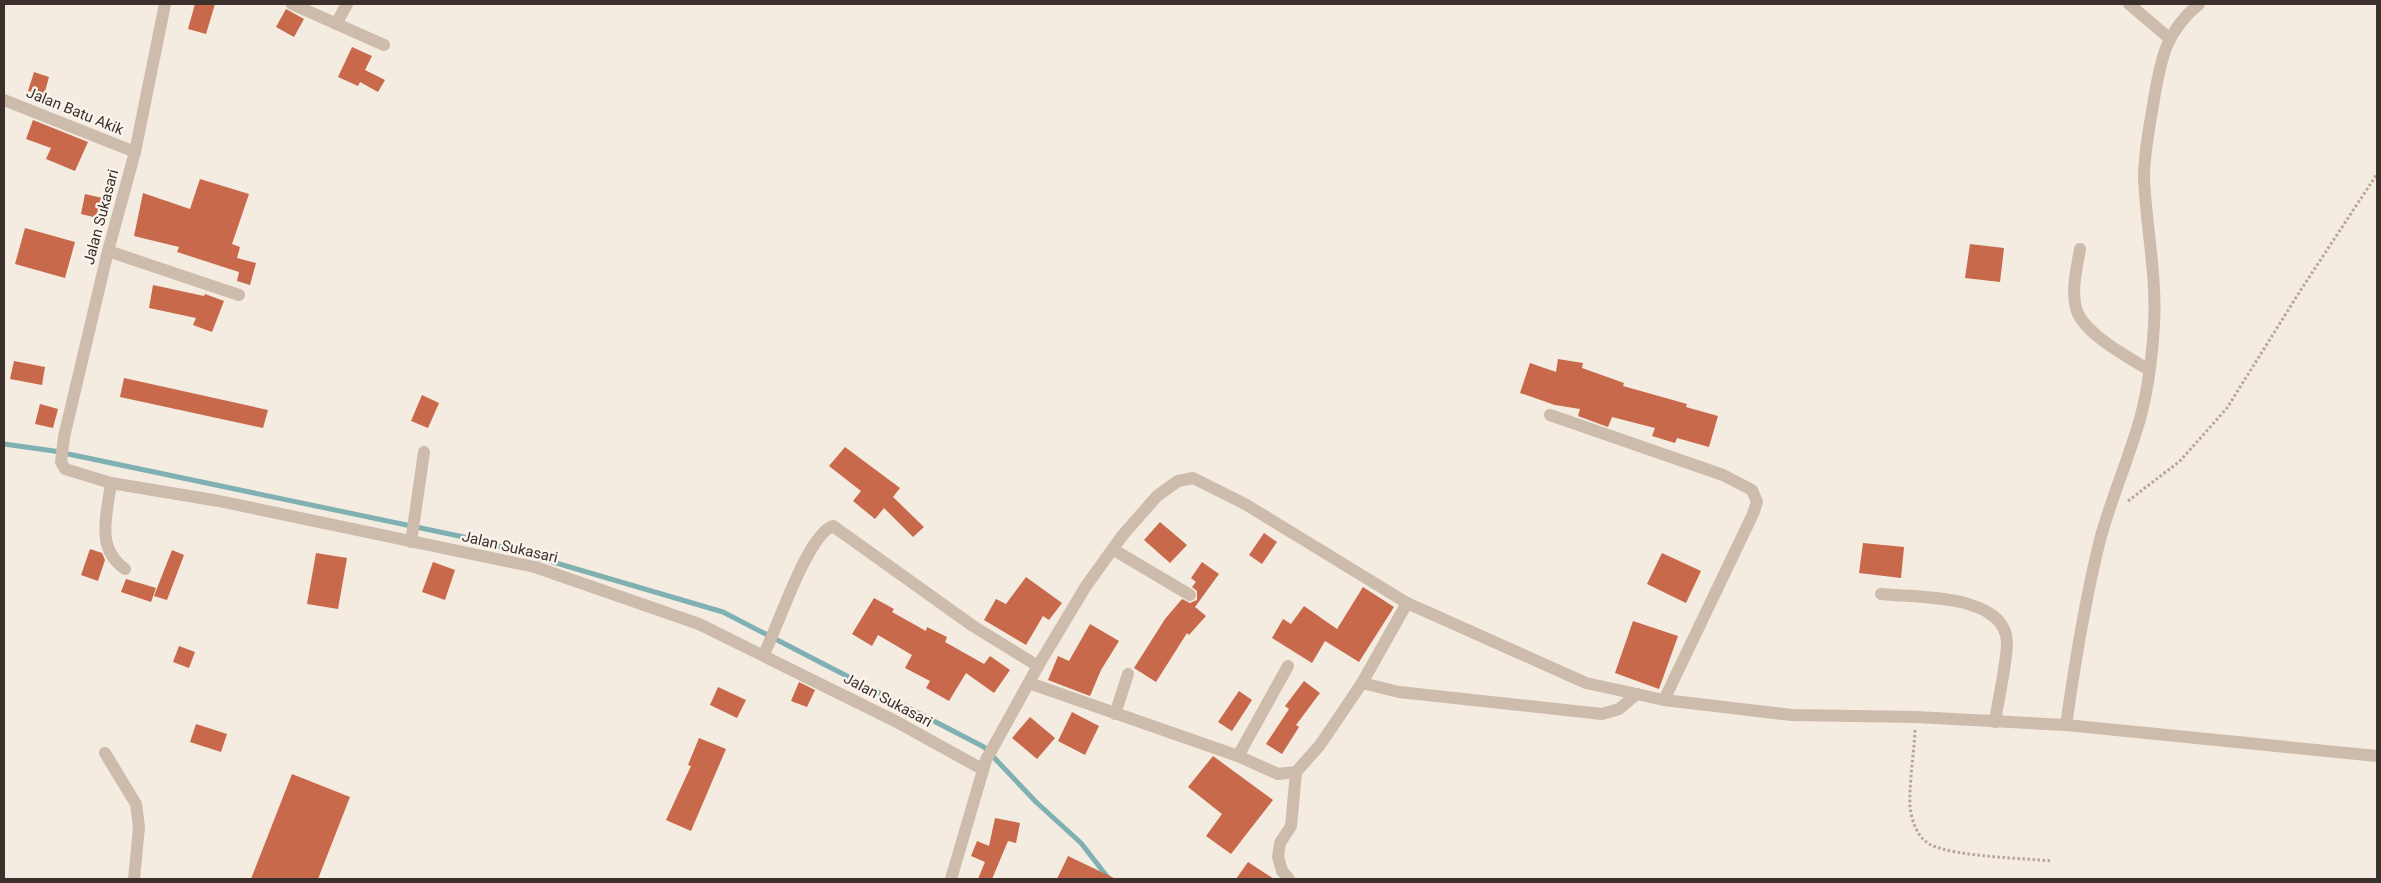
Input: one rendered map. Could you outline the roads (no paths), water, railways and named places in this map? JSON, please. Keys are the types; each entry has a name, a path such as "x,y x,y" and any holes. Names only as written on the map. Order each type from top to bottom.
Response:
{"street":[{"name":"Jalan Sukasari","path":"165,4 135,152 108,251 64,437 60,462 70,472 110,483 219,501 411,539 535,567 699,624 766,650 897,722 984,765"},
{"path":"292,4 384,45"},
{"path":"336,24 347,4"},
{"path":"2129,4 2169,38"},
{"path":"2066,725 2082,618 2092,570 2137,431 2149,370 2154,323 2144,177 2146,148 2160,66 2169,38 2186,15 2200,4"},
{"name":"Jalan Batu Akik","path":"4,100 135,152"},
{"path":"2080,249 2075,298 2079,318 2117,350 2149,370"},
{"path":"108,251 239,295"},
{"path":"1550,415 1731,478 1752,490 1757,502 1664,700"},
{"path":"411,539 424,452"},
{"path":"951,879 984,765 1038,666 1086,586 1114,550 1122,536 1158,496 1178,481 1193,478 1246,504 1407,603 1586,683 1664,700 1792,715 1916,717 2066,725 2377,756"},
{"path":"110,483 105,542 108,552 115,562 125,568"},
{"path":"766,650 779,624 806,558 826,529 833,526 973,626 1038,666"},
{"path":"1114,550 1190,596"},
{"path":"1881,594 1969,603 1987,610 2000,621 2007,641 1995,722"},
{"path":"1289,879 1282,871 1278,858 1280,843 1291,826 1296,772 1320,745 1362,683 1407,603"},
{"path":"1238,756 1288,666"},
{"path":"1115,714 1128,674"},
{"path":"1029,683 1238,756 1278,774 1296,772"},
{"path":"1362,683 1388,691 1581,714 1602,714 1619,710 1638,694"},
{"path":"105,753 136,804 139,827 134,879"}],"waterway":[{"path":"4,444 54,451 478,540 723,612 984,747 1036,802 1081,843 1109,879"}]}
